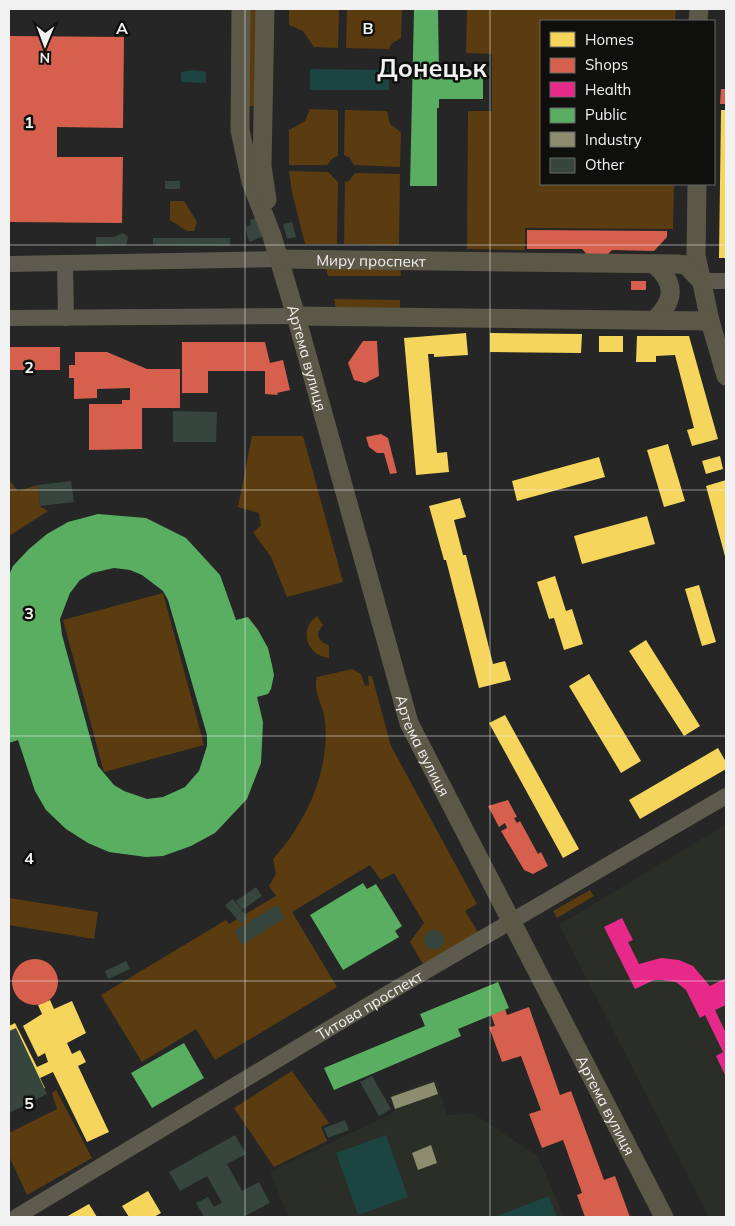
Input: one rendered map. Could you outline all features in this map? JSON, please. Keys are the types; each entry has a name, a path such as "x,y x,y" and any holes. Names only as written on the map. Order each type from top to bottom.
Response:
{"main road":[{"name":"Артема вулиця","path":"240,9 240,130 251,182 272,236 296,316 409,723 513,920 664,1217"},
{"name":"Артема вулиця","path":"265,9 263,177 272,236"},
{"path":"239,95 243,109 249,113 259,111 264,95"},
{"path":"697,185 696,255 710,320 726,376"},
{"name":"Миру проспект","path":"279,259 686,265 701,282"},
{"path":"654,264 665,274 670,285 670,296 665,310 655,319"},
{"path":"296,316 710,320"}],"street":[{"name":"Миру проспект","path":"9,264 279,259"},
{"path":"65,263 66,318"},
{"path":"701,282 726,281"},
{"path":"9,318 296,316"},
{"name":"Титова проспект","path":"16,1217 513,920 726,796"}],"shaded area":[{"path":"247,9 258,9 255,106 248,106"},
{"path":"289,9 339,9 338,48 314,47 303,31 289,25"},
{"path":"347,9 402,9 401,38 391,44 389,49 346,48"},
{"path":"467,9 676,9 675,20 540,20 540,185 674,185 673,229 525,228 525,250 467,249 468,111 492,111 492,54 466,53"},
{"path":"310,109 338,110 338,156 333,158 327,165 289,165 289,130 305,121"},
{"path":"345,110 387,111 390,124 401,132 400,167 354,165 349,157 344,155"},
{"path":"289,171 328,172 338,182 337,244 305,244 292,192"},
{"path":"355,173 400,174 399,245 344,244 345,182 349,181"},
{"path":"170,201 184,201 197,222 194,231 187,231 170,220"},
{"path":"325,265 400,267 401,276 328,276"},
{"path":"334,299 400,300 400,309 336,309"},
{"path":"252,436 303,436 343,582 287,597 271,557 253,532 261,526 259,513 238,507"},
{"path":"10,481 18,491 38,485 40,506 48,511 9,536"},
{"path":"163,593 204,745 104,772 63,620"},
{"path":"317,616 323,625 318,632 319,637 322,642 329,645 329,658 315,652 308,641 308,628 311,621"},
{"path":"352,669 361,674 365,686 369,685 368,676 372,676 391,746 477,904 465,911 478,932 424,966 410,942 424,923 394,873 381,880 370,865 292,912 337,987 215,1060 196,1029 142,1062 101,995 226,920 229,924 276,896 269,886 276,874 273,859 285,845 305,813 313,795 324,759 325,721 317,693 317,677"},
{"path":"726,824 726,1217 709,1217 559,925"},
{"path":"590,890 594,896 557,918 553,911"},
{"path":"9,898 98,912 94,939 9,925"},
{"path":"292,1071 329,1123 321,1127 327,1141 274,1167 234,1108"},
{"path":"436,1079 447,1115 473,1113 538,1156 564,1217 288,1217 270,1172 395,1112 389,1096"},
{"path":"56,1090 92,1158 27,1195 9,1156 9,1133 57,1109 52,1093"}],"water":[{"path":"310,69 389,70 389,90 310,90"},
{"path":"193,70 206,72 206,83 181,82 181,72"},
{"path":"386,1135 408,1197 358,1215 336,1153"},
{"path":"549,1196 557,1217 494,1217"}],"building: Homes":[{"path":"721,110 726,110 726,258 719,258"},
{"path":"466,333 468,355 434,357 434,354 428,354 437,453 447,452 449,472 416,475 404,338"},
{"path":"490,333 582,334 581,353 490,352"},
{"path":"599,336 623,336 623,352 599,352"},
{"path":"637,336 689,336 718,439 692,446 687,430 694,428 675,355 656,356 656,362 636,362"},
{"path":"668,444 685,501 664,507 647,450"},
{"path":"720,456 723,469 706,474 702,461"},
{"path":"599,457 605,477 517,501 512,481"},
{"path":"726,480 726,560 706,486"},
{"path":"460,498 466,517 454,520 463,555 466,555 493,664 505,661 511,680 479,688 446,560 444,560 429,506"},
{"path":"647,516 655,544 582,564 574,536"},
{"path":"555,576 566,611 572,609 583,644 564,650 554,618 549,619 537,582"},
{"path":"699,585 716,642 702,646 685,589"},
{"path":"646,640 700,726 684,736 629,651"},
{"path":"589,674 641,761 621,773 569,686"},
{"path":"505,715 579,849 563,858 489,723"},
{"path":"718,748 726,762 726,769 640,819 629,800"},
{"path":"50,1000 54,1009 72,1001 86,1033 67,1043 72,1054 80,1050 86,1062 78,1066 109,1132 87,1142 53,1072 40,1078 45,1088 9,1105 9,1026 15,1023 37,1067 48,1062 45,1053 38,1057 23,1026 42,1014 38,1005"},
{"path":"148,1191 161,1213 154,1217 129,1217 122,1206"},
{"path":"89,1204 97,1217 66,1217"}],"building: Shops":[{"path":"9,36 124,37 123,128 57,127 57,157 123,157 122,223 9,222"},
{"path":"721,89 726,89 726,104 720,104"},
{"path":"527,230 667,231 667,237 654,251 612,250 603,259 591,259 582,249 527,249"},
{"path":"631,281 646,281 646,290 631,290"},
{"path":"363,341 377,341 379,376 365,383 354,380 348,363"},
{"path":"182,342 265,342 270,363 283,360 290,390 277,393 278,395 265,394 265,371 208,371 208,393 182,393"},
{"path":"9,347 60,347 60,370 9,370"},
{"path":"75,352 107,352 147,369 180,369 180,408 142,408 142,449 89,450 89,404 122,404 122,400 130,400 130,388 97,389 97,398 74,399 74,378 69,378 69,365 75,365"},
{"path":"381,434 388,438 397,473 390,474 384,453 377,453 369,447 366,437"},
{"path":"508,800 517,817 514,818 517,823 520,821 538,854 541,852 548,866 533,874 524,870 501,831 507,828 505,823 499,827 488,806"},
{"path":"35,959 48,963 54,969 58,982 54,995 48,1001 35,1005 22,1001 16,995 12,982 16,969 22,963"},
{"path":"529,1007 560,1095 571,1091 604,1180 615,1176 630,1217 585,1217 577,1195 582,1193 563,1140 542,1148 529,1114 541,1110 521,1056 502,1062 489,1027 495,1026 491,1015 505,1009 507,1015"}],"building: Health":[{"path":"622,918 633,940 628,942 639,964 661,958 679,960 693,966 710,986 726,978 726,1005 715,1010 726,1033 726,1077 716,1056 723,1052 705,1015 700,1018 686,990 676,982 662,980 654,980 635,989 604,927"}],"building: Public":[{"path":"414,9 438,9 439,72 483,73 483,99 439,99 439,108 437,108 437,186 410,186"},
{"path":"98,514 146,518 186,538 220,575 236,620 248,617 268,648 274,675 268,694 257,697 263,722 261,763 247,799 215,833 191,846 163,856 146,857 109,852 88,843 66,829 46,810 35,791 18,740 9,743 9,575 13,566 29,549 47,534 68,522","holes":["114,568 130,570 142,575 163,591 168,600 207,735 207,746 199,771 185,787 163,797 147,799 124,791 114,785 98,766 62,635 60,619 70,593 80,580 92,573"]},
{"path":"363,883 367,889 376,884 402,926 395,931 399,937 343,970 310,915"},
{"path":"498,982 509,1008 458,1029 461,1036 334,1090 324,1068 425,1026 420,1014"},
{"path":"184,1043 204,1078 152,1108 131,1073"}],"building: Industry":[{"path":"434,1082 438,1094 395,1109 391,1097"},
{"path":"431,1145 437,1163 418,1170 412,1153"}],"building: Other":[{"path":"165,181 180,181 180,189 165,189"},
{"path":"256,218 262,237 249,242 245,227 251,225 250,220"},
{"path":"292,222 296,237 287,239 283,224"},
{"path":"123,233 128,237 126,245 96,246 96,237 114,237"},
{"path":"153,238 230,238 230,246 153,245"},
{"path":"173,411 217,412 216,442 173,442"},
{"path":"71,481 74,502 40,506 38,485"},
{"path":"256,887 262,896 242,910 236,901"},
{"path":"233,899 248,918 241,924 225,905"},
{"path":"277,905 285,918 242,945 234,931"},
{"path":"434,930 441,933 444,940 441,947 434,950 427,947 424,940 427,933"},
{"path":"126,961 130,969 108,979 105,971"},
{"path":"16,1028 47,1094 9,1113 9,1031"},
{"path":"372,1076 391,1109 379,1116 360,1082"},
{"path":"345,1120 349,1130 328,1138 324,1128"},
{"path":"235,1135 246,1154 227,1164 242,1191 259,1182 270,1203 243,1217 204,1217 196,1203 208,1197 214,1207 222,1203 207,1176 180,1191 169,1172"}],"district":[{"name":"Донецьк","path":"432,67"}]}
